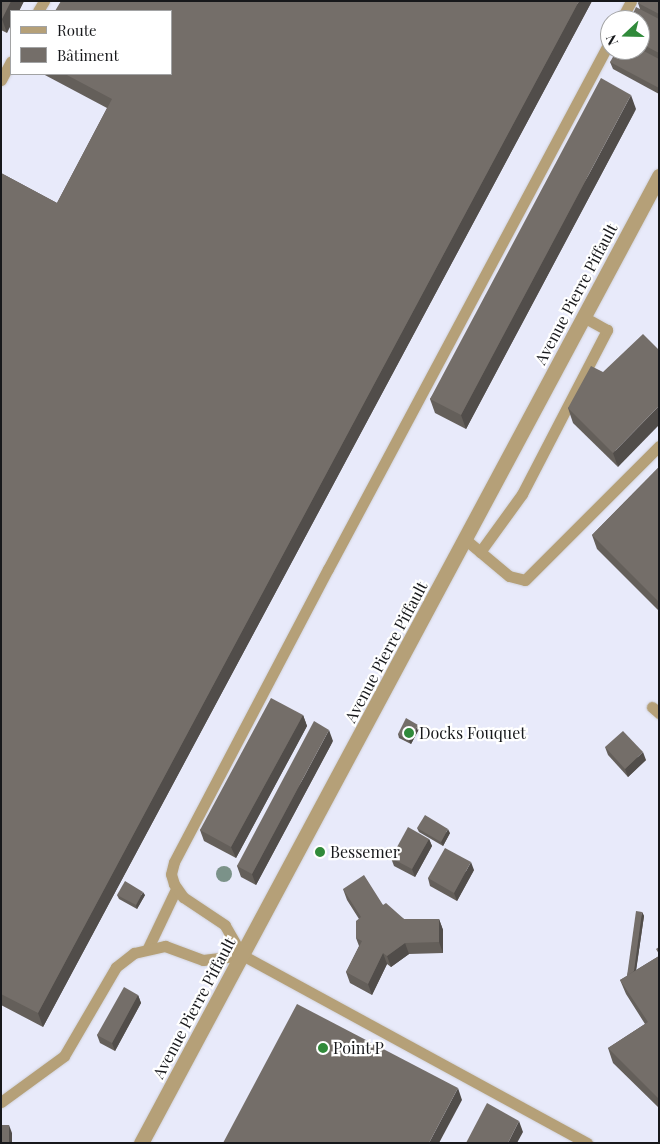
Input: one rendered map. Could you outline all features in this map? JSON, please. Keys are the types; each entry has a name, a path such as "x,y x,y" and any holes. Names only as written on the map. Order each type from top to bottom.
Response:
{"street":[{"name":"Avenue Pierre Piffault","path":"141,1143 466,540 659,176"}],"lane":[{"path":"587,1143 242,955 225,925 183,897 176,889 171,874 174,862 600,60"},
{"path":"1,80 10,63"},
{"path":"480,552 522,494 608,330 584,317"},
{"path":"466,540 509,576 525,580 659,446"},
{"path":"148,948 176,889"},
{"path":"1,1102 64,1056 116,967 134,952 165,946 203,960 242,955"}],"shaded area":[{"path":"1,1 659,1 659,1143 1,1143"}],"building":[{"path":"1,1 11,1 2,19 1,19"},
{"path":"61,1 579,1 38,1013 1,994 1,173 57,203 112,99 67,75 172,75 172,10 56,10"},
{"path":"639,1 659,1 659,14 638,3"},
{"path":"650,14 659,19 659,53 650,48"},
{"path":"650,54 659,59 659,88 610,62 611,60 650,60"},
{"path":"601,78 631,95 461,415 430,399"},
{"path":"643,334 659,350 659,406 613,453 568,408 591,366 603,372"},
{"path":"659,467 659,602 592,535"},
{"path":"271,698 303,715 231,847 200,830"},
{"name":"Docks Fouquet","path":"406,718 418,725 409,741 398,734"},
{"path":"314,721 329,730 252,874 237,866"},
{"path":"623,731 643,752 625,769 605,747"},
{"path":"425,815 448,829 441,842 417,828"},
{"path":"408,827 429,839 412,869 391,858"},
{"path":"445,848 471,862 454,893 428,878"},
{"path":"364,875 383,905 386,903 404,919 439,919 439,942 405,943 387,956 383,953 368,984 346,972 362,941 356,938 356,921 361,917 343,889"},
{"path":"125,881 143,892 136,905 117,895"},
{"path":"636,911 642,912 634,971 627,976"},
{"path":"659,956 659,1099 608,1048 648,1022 620,980"},
{"path":"124,987 138,995 112,1043 97,1035"},
{"name":"Point P","path":"297,1004 458,1088 429,1143 223,1143"},
{"path":"487,1103 519,1121 508,1143 466,1143"},
{"path":"1,1125 9,1125 9,1143 1,1143"}],"place":[{"name":"Docks Fouquet","path":"409,733"},
{"name":"Bessemer","path":"320,852"},
{"name":"Point P","path":"323,1048"}]}
